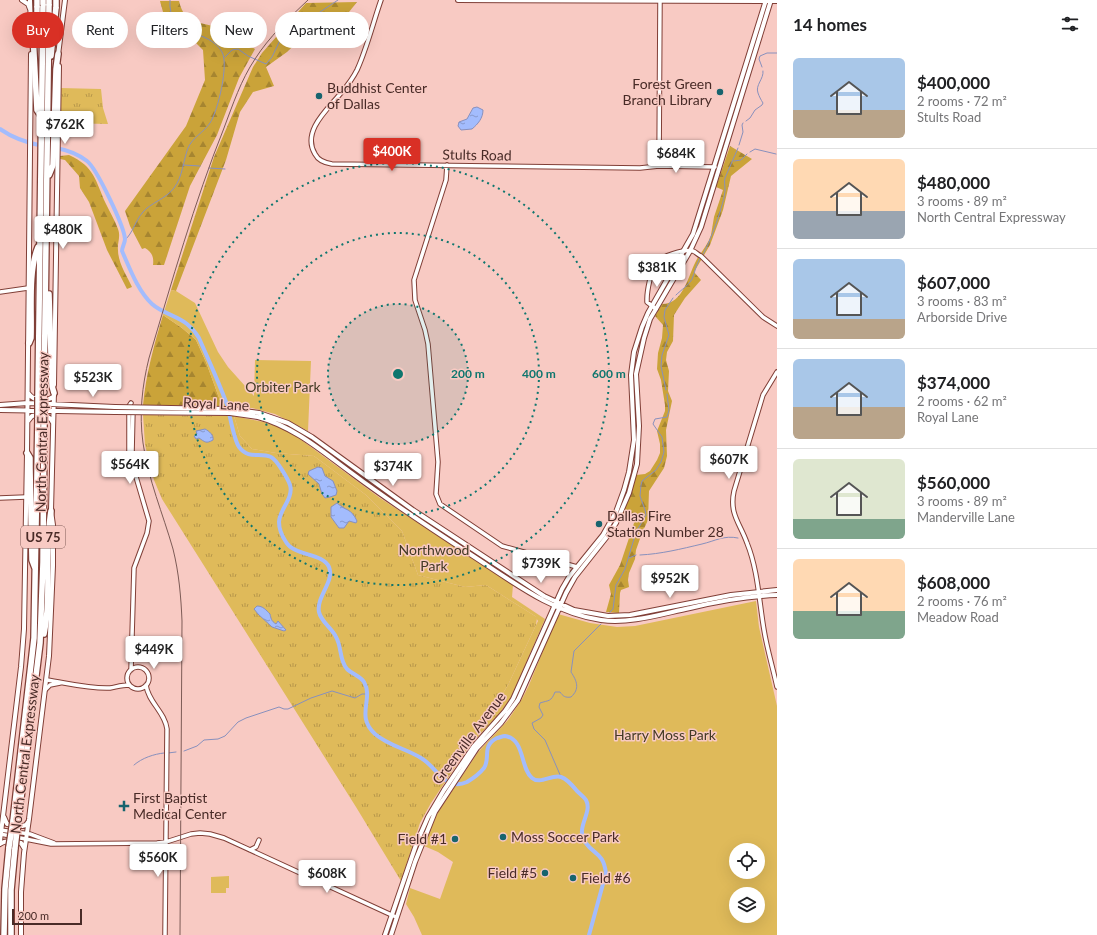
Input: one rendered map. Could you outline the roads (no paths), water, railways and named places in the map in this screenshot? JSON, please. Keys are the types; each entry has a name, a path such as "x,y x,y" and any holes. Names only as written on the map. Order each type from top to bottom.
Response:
{"highway":[{"path":"49,68 53,47 56,0"},
{"name":"North Central Expressway","path":"41,397 46,276 47,197 45,129 42,118 43,2"},
{"name":"North Central Expressway","path":"15,821 40,656 42,570 40,243 41,197 49,68 43,2"},
{"path":"34,48 37,110 42,118"},
{"path":"47,181 53,165 56,131 56,68 58,54"},
{"path":"29,343 32,338 34,256 40,243"},
{"path":"46,276 49,285 52,386 54,395"},
{"name":"North Central Expressway","path":"4,934 5,893 15,821 35,620 41,418"},
{"path":"28,453 30,458 32,560 36,569"},
{"path":"40,656 47,613 49,525 51,511"},
{"name":"North Central Expressway","path":"12,847 12,935"}],"main road":[{"path":"22,0 28,4 30,10"},
{"name":"North Central Expressway","path":"30,0 30,10"},
{"path":"58,54 65,0"},
{"path":"458,0 777,1"},
{"name":"Greenville Avenue","path":"385,935 394,916 411,866 417,842 478,739 507,712 521,693 575,576 614,522 624,499 630,472 634,440 631,375 632,361 642,327 690,251 701,227 717,167 766,1"},
{"name":"Greenville Avenue","path":"654,307 693,234 758,46 771,1"},
{"path":"30,10 33,4 38,2 57,2 64,9"},
{"path":"757,30 758,34 756,44 758,46"},
{"name":"North Central Expressway","path":"0,842 23,642 28,453 31,48"},
{"name":"North Central Expressway","path":"20,935 21,884 24,849 46,690 50,643 53,572 53,525 51,511 54,425 56,131"},
{"path":"28,392 35,400 48,400 54,395"},
{"name":"Royal Lane","path":"0,405 54,405 115,410"},
{"name":"Royal Lane","path":"0,410 115,410 259,415 292,428 418,520 524,589 582,617 602,620 633,620 777,590"},
{"path":"28,421 32,416 46,416 50,418 54,425"},
{"name":"Greenville Avenue","path":"507,712 562,589 577,567 601,542"},
{"name":"Royal Lane","path":"560,606 603,615 630,615 722,596 759,594 777,595"},
{"path":"602,620 603,615"},
{"path":"534,651 539,654"},
{"path":"3,815 7,824 25,826 28,824 29,819"},
{"name":"Greenville Avenue","path":"411,866 422,844 429,821"},
{"path":"0,842 7,841 21,843 24,849"},
{"path":"417,842 422,844"},
{"name":"Greenville Avenue","path":"391,935 394,916"}],"street":[{"name":"Stults Road","path":"381,0 356,72 345,89 318,119 315,125 311,142 313,150 318,158 329,164 640,168 659,166 717,167"},
{"path":"659,166 660,1"},
{"path":"447,165 446,180 417,268 414,287 415,300 428,344 438,462 435,491 437,498 444,507 502,546 577,567"},
{"path":"654,307 648,302 647,296 655,264 663,257 684,251 690,251 701,256 763,317 777,326"},
{"path":"0,292 28,288"},
{"path":"777,372 763,395 732,497 734,515 749,547 759,594 764,632 777,687"},
{"path":"130,457 132,453 133,414 131,403 129,406 129,453 130,457 134,469 149,521 147,533 134,568 131,670"},
{"path":"114,458 123,460 134,469"},
{"path":"0,498 26,497"},
{"path":"131,660 137,667 146,672 149,678 146,685 141,689"},
{"path":"137,667 131,670 128,674 127,680 129,685 135,689 141,689 148,694 166,721 165,935"},
{"path":"47,680 97,688 129,685"},
{"path":"117,687 127,680"},
{"path":"46,690 50,685 60,683"},
{"path":"146,685 148,694"},
{"path":"0,832 26,836 45,843 140,844 166,842 195,833 210,834 224,838 394,916"},
{"path":"250,850 256,847 259,840"}],"water":[{"path":"477,107 483,110 480,121 472,129 461,130 458,126 459,122 467,119 473,108"},
{"path":"205,429 210,432 213,438 213,440 209,442 199,438 196,439 194,436 197,434 196,431"},
{"path":"318,467 322,468 325,476 333,481 337,491 336,495 325,498 319,484 308,474 309,471"},
{"path":"337,503 353,514 357,521 356,523 349,521 344,528 339,528 331,517 331,507"},
{"path":"257,606 264,608 270,614 273,622 276,624 278,621 286,630 284,631 272,627 254,609"}],"waterway":[{"path":"125,240 143,212 149,206 171,192 174,188 181,173 188,148 192,141 210,123 222,88 224,66 222,52 216,44 182,27 175,21 171,12 170,0"},
{"path":"225,57 232,50 238,49 248,56 266,64 272,57 283,34 289,28 302,24 338,0"},
{"path":"762,67 759,59 760,56 767,53 777,53"},
{"path":"746,121 763,103 757,90 763,71"},
{"path":"739,145 743,132 743,123"},
{"path":"0,129 21,140 43,146"},
{"path":"56,148 84,159 97,175 120,222 125,239 122,251 135,279 147,299 156,307 187,324 199,338 226,402 235,438 239,447 251,455 271,457 287,479 291,490 280,517 279,525 281,532 290,547 321,559 326,562 329,567 330,578 320,601 319,612 320,616 338,641 344,665 349,671 360,678 367,688 365,714 369,727 375,734 386,742 421,758 441,777 453,784 467,782 484,768 487,760 488,748 492,741 505,736 511,738 516,742 528,773 532,778 535,780 542,780 557,776 561,777 570,783 586,800 588,805 582,836 585,842 603,861 606,873 589,935"},
{"path":"703,254 720,213 725,190 725,178 738,148"},
{"path":"750,152 755,149 776,154"},
{"path":"734,161 741,160 747,154"},
{"path":"183,165 200,166"},
{"path":"209,168 225,169"},
{"path":"676,295 691,281 700,258"},
{"path":"666,390 661,366 662,355 669,335 664,317 665,310 673,298"},
{"path":"610,612 613,609 616,585 625,569 636,532 646,515 640,496 642,481 656,470 661,462 664,452 662,437 653,424 655,419 667,417 669,410 667,394"},
{"path":"640,555 671,551 724,538 738,538"},
{"path":"629,558 636,555"},
{"path":"561,777 545,740 534,729 532,723 541,718 543,715 539,707 540,703 551,699 555,692 560,692 563,696 567,697 571,697 574,694 577,688 575,679 571,672 574,651 601,624"},
{"path":"184,751 197,746 204,740 218,739 225,736 238,722 246,718 279,707 288,709 311,698 332,691 355,698 362,694 367,694"},
{"path":"168,753 176,752"},
{"path":"134,765 148,757 164,753"}],"tram line":[{"path":"180,935 181,603 173,549 145,456 141,421 143,390 149,358 184,242 213,156 238,92 250,67 267,43 308,0"}],"place":[{"name":"Forest Green Branch Library","path":"720,92"},
{"name":"Buddhist Center of Dallas","path":"319,96"},
{"name":"Dallas Fire Station Number 28","path":"599,524"},
{"name":"First Baptist Medical Center","path":"124,806"},
{"name":"Moss Soccer Park","path":"503,837"},
{"name":"Field #1","path":"455,839"},
{"name":"Field #5","path":"545,873"},
{"name":"Field #6","path":"573,878"}],"park label":[{"name":"Orbiter Park","path":"283,387"},
{"name":"Northwood Park","path":"434,558"},
{"name":"Harry Moss Park","path":"665,735"}]}
